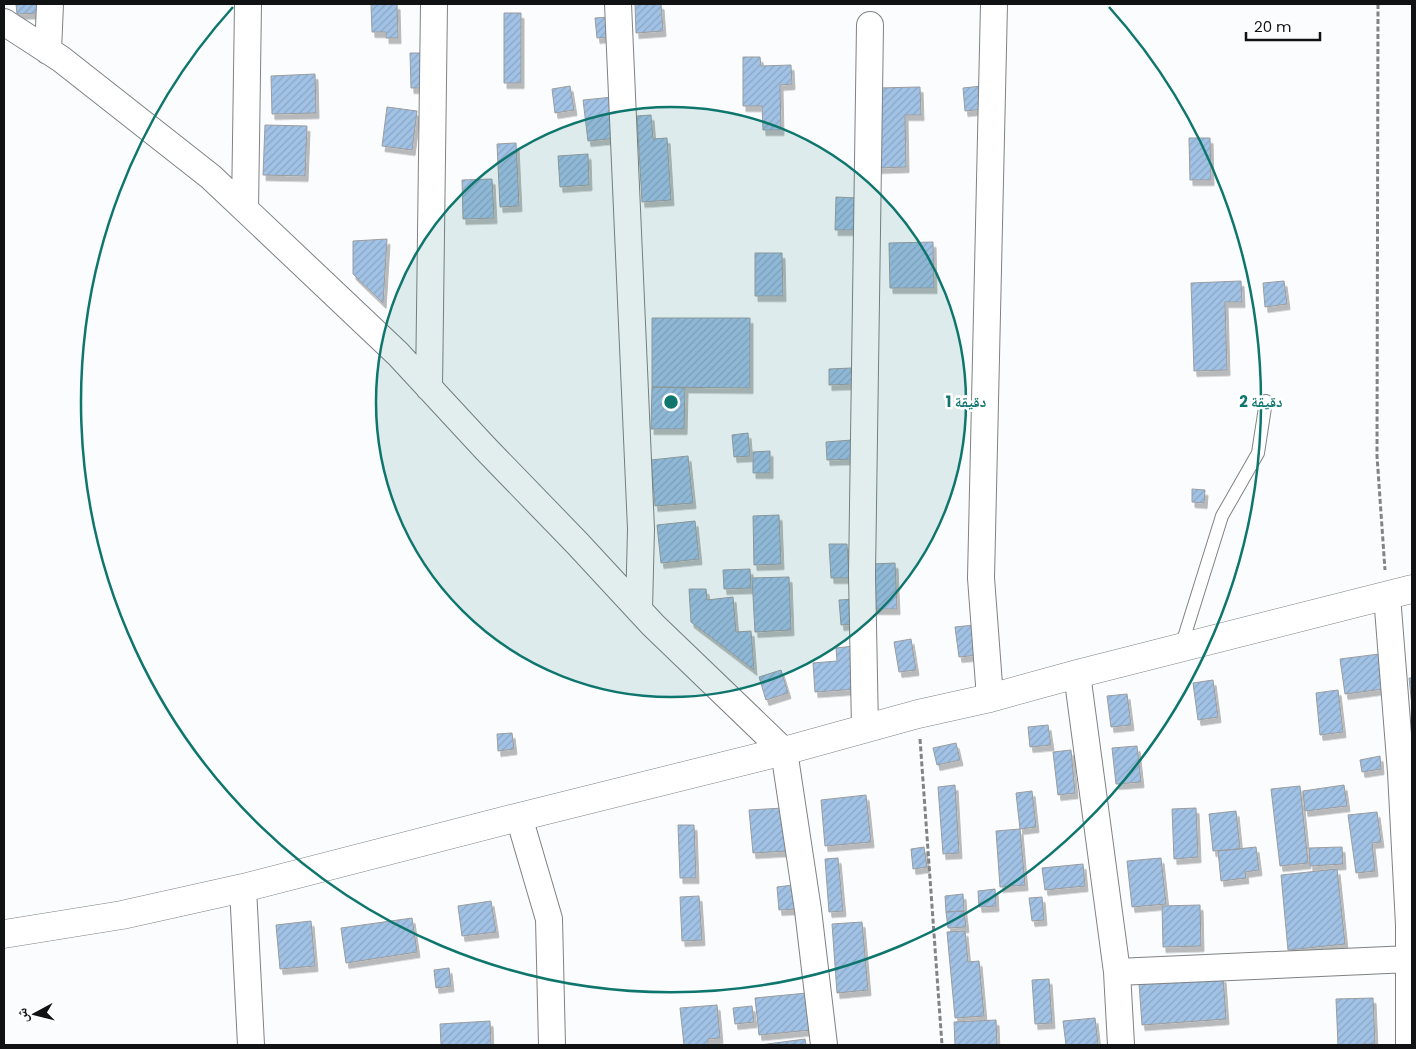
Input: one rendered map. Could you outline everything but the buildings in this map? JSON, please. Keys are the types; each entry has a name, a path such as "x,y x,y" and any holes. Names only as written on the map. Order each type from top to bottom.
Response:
{"main road":[{"path":"4,934 122,915 243,888 1400,592"}],"street":[{"path":"48,50 50,4"},
{"path":"245,209 248,4"},
{"path":"429,388 434,4"},
{"path":"618,4 641,529 639,610"},
{"path":"990,698 982,578 994,4"},
{"path":"4,22 61,59 211,177 398,354 484,448 578,543 639,610 784,751 808,910 824,1045"},
{"path":"865,728 862,575 870,25"},
{"path":"1400,592 1401,772 1410,959 1410,1036"},
{"path":"1077,674 1117,972 1122,1045"},
{"path":"519,817 548,919 552,1045"},
{"path":"243,888 251,1045"},
{"path":"1117,972 1410,959"}],"lane":[{"path":"1181,647 1222,516 1258,453 1266,401"}],"path":[{"path":"1378,4 1377,456 1400,592"},
{"path":"918,714 942,1045"}]}
